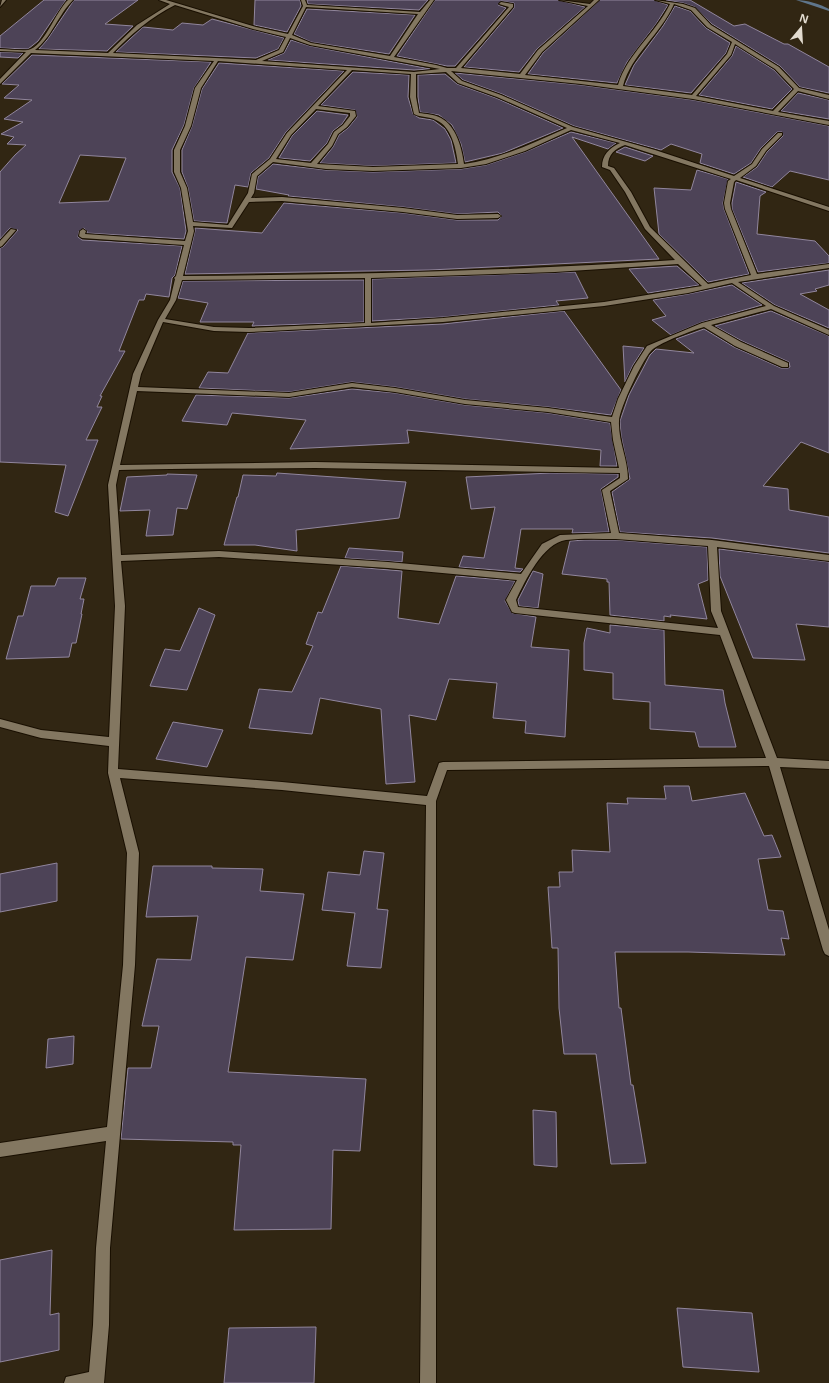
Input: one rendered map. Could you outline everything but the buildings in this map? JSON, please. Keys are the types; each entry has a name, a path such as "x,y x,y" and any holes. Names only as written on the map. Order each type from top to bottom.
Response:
{"street":[{"path":"0,6 4,0"},
{"path":"0,82 29,52 42,42 64,6 71,0"},
{"path":"161,0 255,28 289,36 310,44 436,66 447,70 460,82 499,96 571,128 736,177 829,209"},
{"path":"257,62 280,51 305,6 303,0"},
{"path":"391,58 403,44 432,0"},
{"path":"561,0 590,6"},
{"path":"522,75 540,50 597,0"},
{"path":"656,0 683,5 692,9 709,26 777,68 797,89 829,97"},
{"path":"457,69 511,7 509,4 501,3"},
{"path":"620,87 620,83 634,59 666,16 672,3"},
{"path":"108,54 137,27 163,9 174,4"},
{"path":"305,6 422,13"},
{"path":"693,97 729,54 734,42"},
{"path":"0,50 257,62 414,73 457,69 522,75 693,97 829,123"},
{"path":"72,1383 97,1380 101,1325 103,1248 129,965 133,853 113,773 120,606 112,485 138,374 160,320 173,300 177,278 191,231 184,188 177,172 177,150 188,126 198,88 216,60"},
{"path":"190,224 230,226 251,193 254,175 272,160 289,134 351,68"},
{"path":"414,73 413,97 417,114 438,119 445,124 460,152 461,166"},
{"path":"775,112 797,89"},
{"path":"313,165 330,145 336,133 346,126 353,116 353,112 314,107"},
{"path":"272,160 313,165 373,169 461,166 484,163 523,150 571,128"},
{"path":"755,276 728,209 727,203 731,181 754,165 764,150 780,134"},
{"path":"625,144 609,152 604,160 605,167 612,169 628,192 647,228 707,287"},
{"path":"247,200 282,199 403,210 456,217 498,216"},
{"path":"0,245 13,230"},
{"path":"83,231 82,236 187,243"},
{"path":"177,278 368,276 585,269 680,262"},
{"path":"160,320 214,329 249,330 442,320 604,304 707,287 755,276 829,266"},
{"path":"368,276 368,325"},
{"path":"733,281 772,307 829,333"},
{"path":"616,536 613,528 606,490 624,479 624,471 617,440 615,420 622,399 638,366 650,348 704,324 772,307"},
{"path":"704,324 738,344 785,365"},
{"path":"135,389 289,395 352,385 395,390 465,402 548,410 615,420"},
{"path":"115,468 162,466 245,467 315,465 624,471"},
{"path":"722,632 514,610 511,600 523,577 545,546 563,537 616,536 712,543 829,558"},
{"path":"712,543 716,611 722,632 773,762 829,950"},
{"path":"116,558 219,554 388,564 523,577"},
{"path":"0,723 40,734 114,742"},
{"path":"428,1383 431,801 443,766 773,762 829,765"},
{"path":"113,773 282,786 431,801"},
{"path":"0,1150 114,1133"}],"waterway":[{"path":"798,0 829,10"}]}
